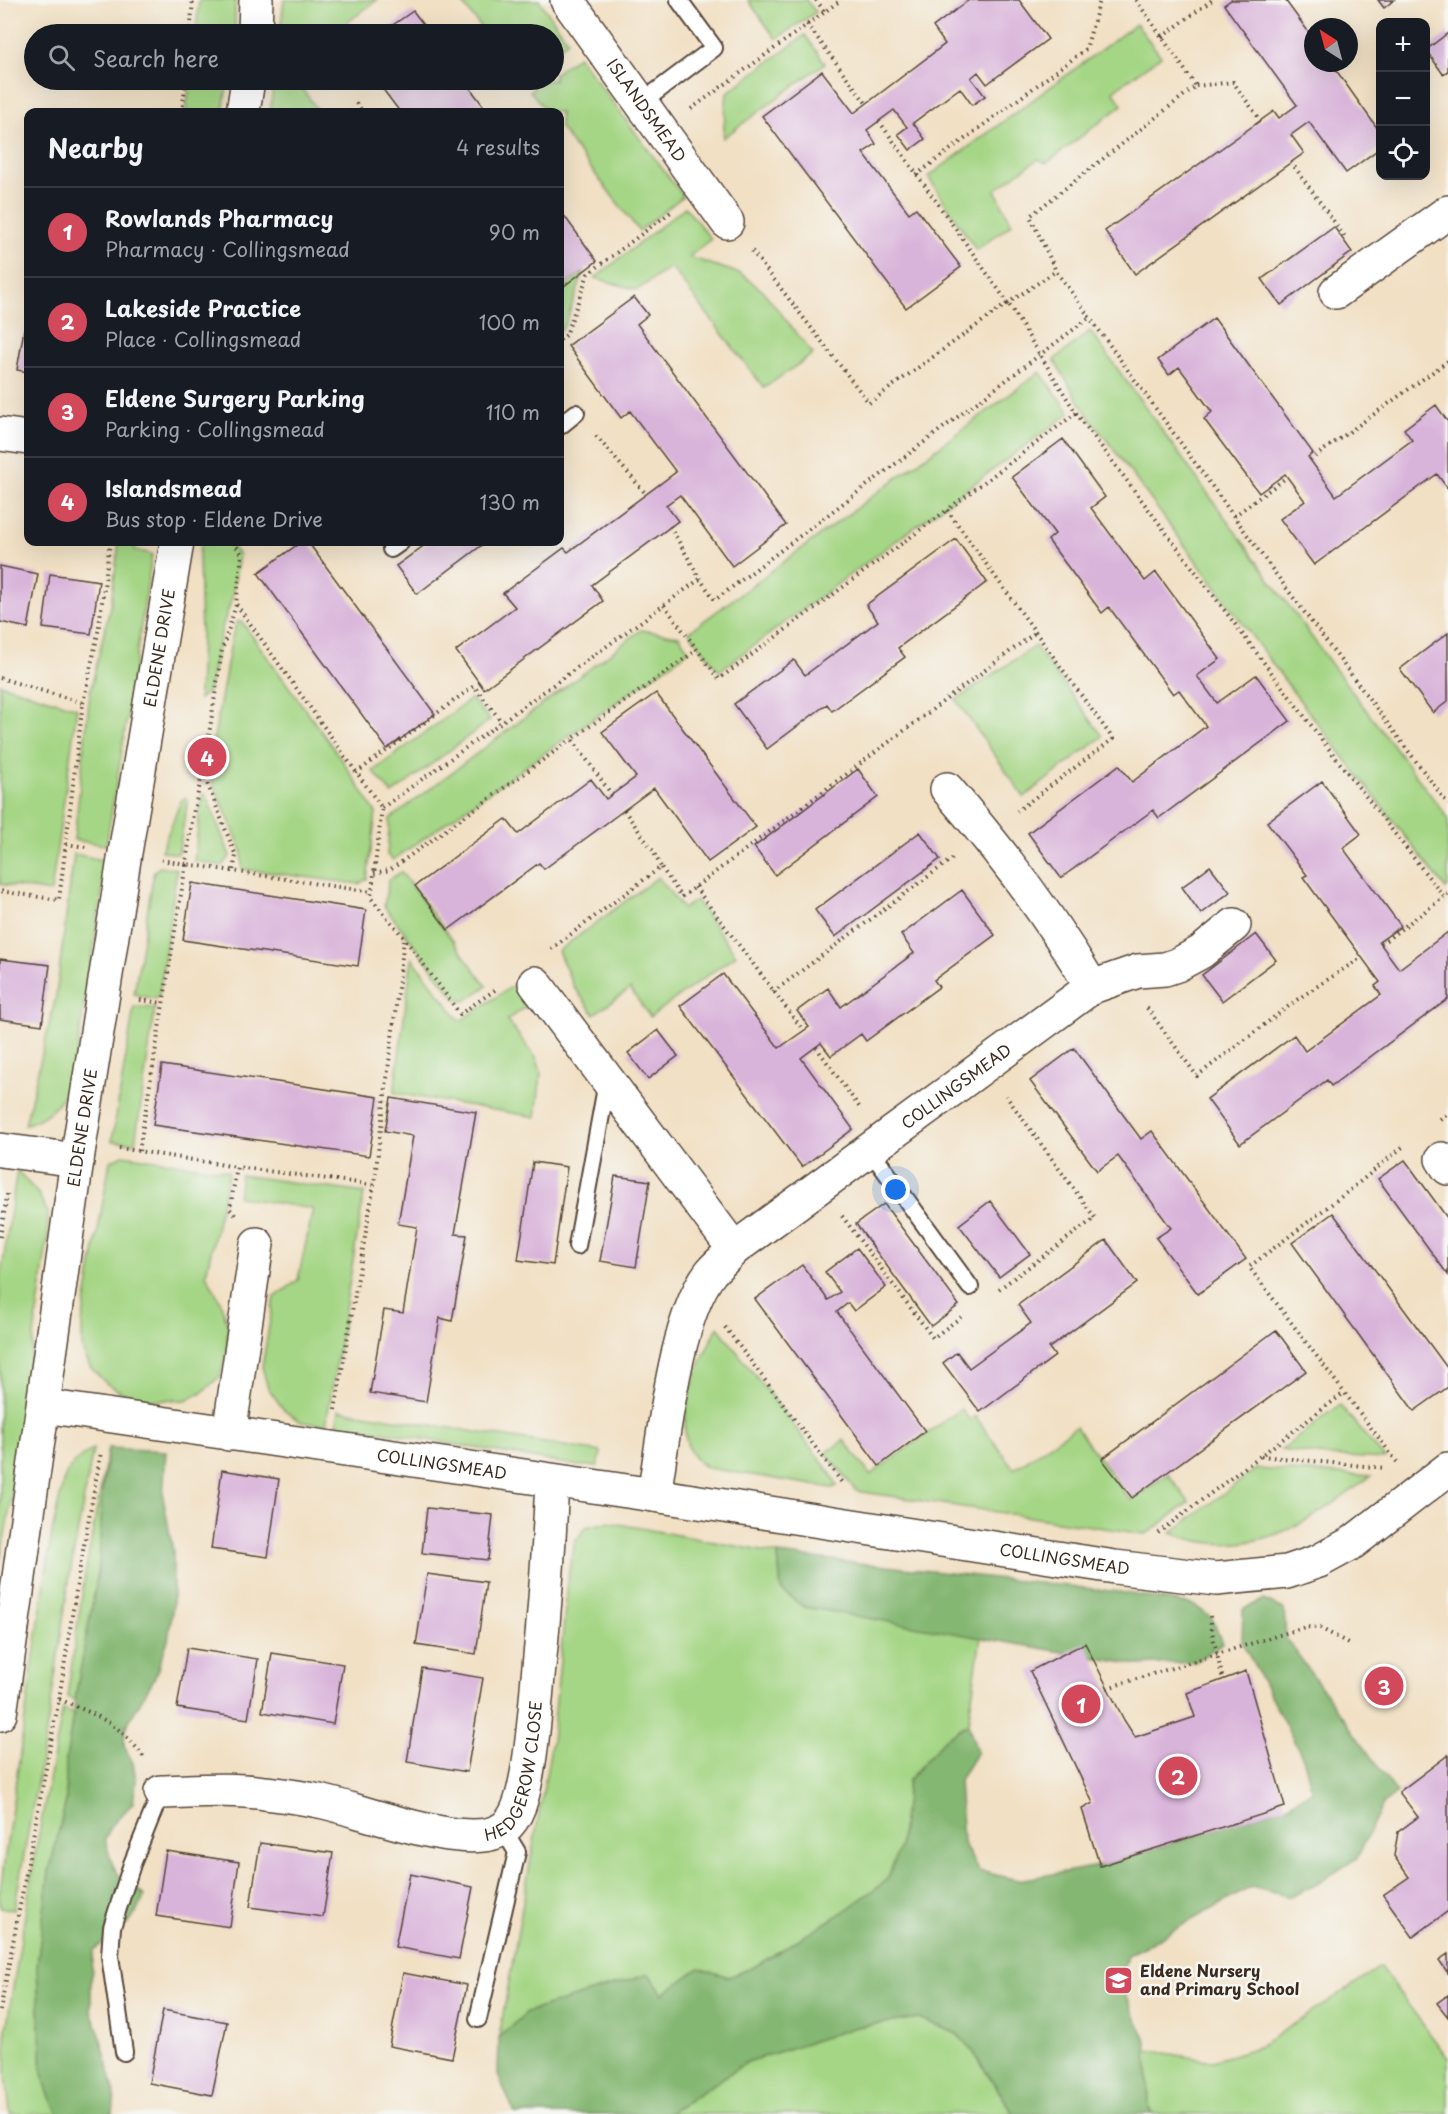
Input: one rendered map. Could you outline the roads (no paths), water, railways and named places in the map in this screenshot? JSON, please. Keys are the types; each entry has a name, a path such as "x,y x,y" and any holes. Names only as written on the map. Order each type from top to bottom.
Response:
{"street":[{"path":"255,24 256,0"},
{"name":"ISLANDSMEAD","path":"567,0 727,222"},
{"path":"244,108 246,90"},
{"path":"1336,292 1448,212"},
{"path":"0,434 24,437"},
{"name":"ELDENE DRIVE","path":"0,1714 77,1160 176,546"},
{"path":"947,789 987,834 1059,932 1092,987"},
{"name":"COLLINGSMEAD","path":"654,1495 684,1331 699,1293 711,1273 734,1249 1092,987 1137,971 1165,969 1177,965 1200,952 1234,926"},
{"path":"530,977 734,1249"},
{"path":"6,1151 77,1160"},
{"path":"229,1434 257,1244"},
{"name":"COLLINGSMEAD","path":"44,1406 654,1495 1115,1567 1211,1579 1287,1572 1319,1561 1352,1542 1412,1480 1448,1469"},
{"name":"HEDGEROW CLOSE","path":"161,1792 264,1792 325,1802 429,1831 469,1836 504,1829 519,1806 528,1768 548,1577 552,1481"}],"lane":[{"path":"641,103 714,48 679,0"},
{"path":"564,423 576,413"},
{"path":"577,1246 608,1079"},
{"path":"877,1145 970,1287"},
{"path":"124,2052 110,1956 112,1927 132,1864 161,1792"},
{"path":"478,2019 517,1852 504,1829"}],"place":[{"name":"Islandsmead","path":"207,757"},
{"name":"Eldene Surgery Parking","path":"1384,1686"},
{"name":"Rowlands Pharmacy","path":"1081,1704"},
{"name":"Lakeside Practice","path":"1178,1776"},
{"name":"Eldene Nursery and Primary School","path":"1119,1980"}]}
